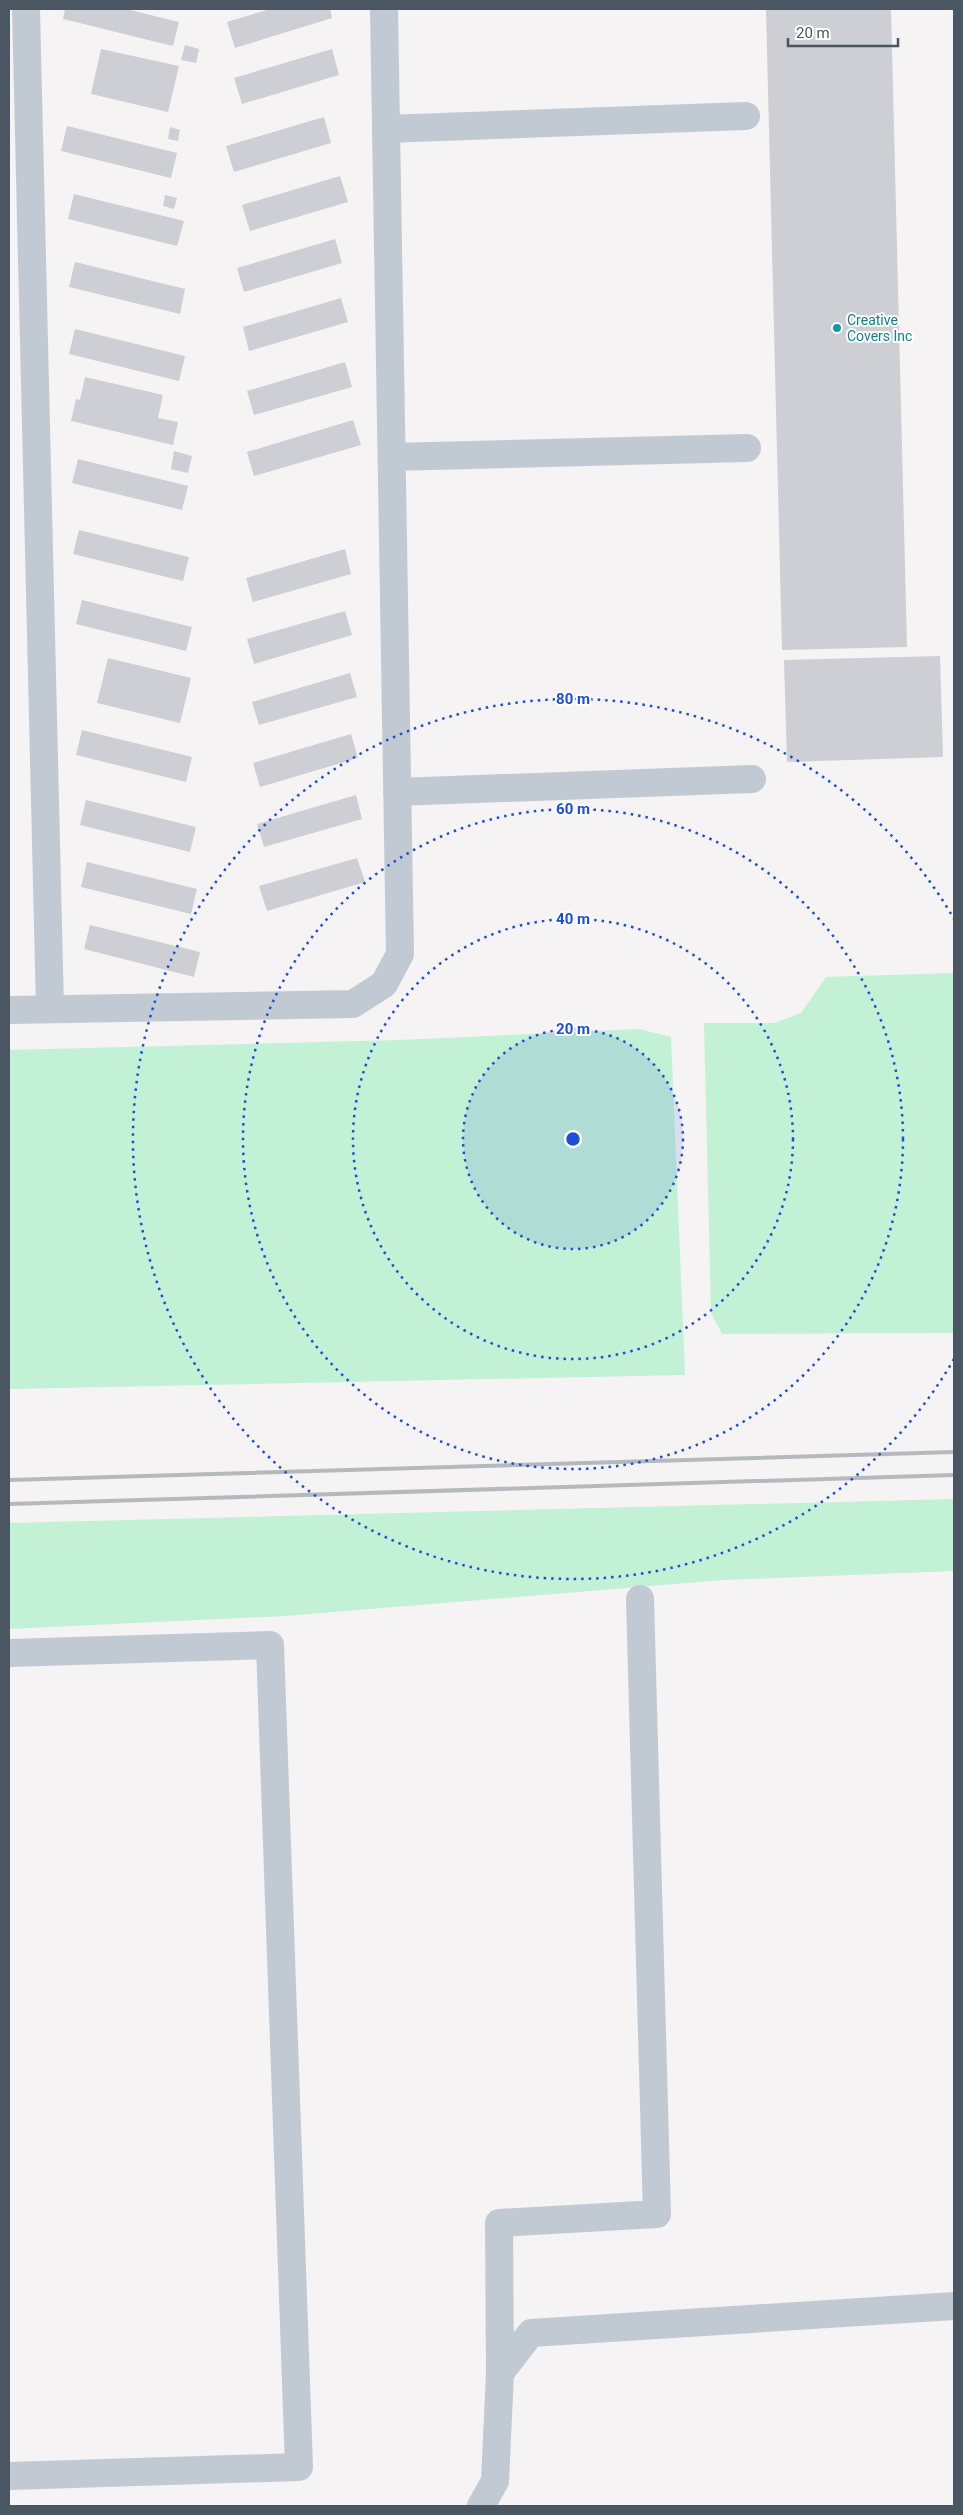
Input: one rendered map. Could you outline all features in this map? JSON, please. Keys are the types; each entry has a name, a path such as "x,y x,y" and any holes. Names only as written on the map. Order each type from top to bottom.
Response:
{"street":[{"path":"26,9 50,1009"},
{"path":"9,1010 353,1004 384,984 400,954 384,9"},
{"path":"386,129 746,116"},
{"path":"392,457 747,448"},
{"path":"397,792 752,779"},
{"path":"481,2506 495,2481 500,2373 499,2223 657,2214 640,1599"},
{"path":"9,1653 270,1645 299,2467 9,2476"},
{"path":"500,2373 532,2333 954,2306"}],"green space":[{"path":"954,973 954,1333 722,1334 711,1313 704,1023 774,1023 801,1013 826,977"},
{"path":"639,1029 671,1037 685,1375 9,1389 9,1050 398,1040"},
{"path":"954,1499 954,1571 723,1580 285,1616 9,1629 9,1523"}],"building":[{"path":"65,9 126,9 179,22 173,46 63,19"},
{"path":"270,9 330,9 332,18 235,48 227,22"},
{"name":"Creative Covers Inc","path":"766,9 891,9 907,647 782,650"},
{"path":"185,45 199,49 196,63 181,60"},
{"path":"101,49 179,66 168,112 91,94"},
{"path":"332,49 339,75 242,104 234,78"},
{"path":"324,117 331,143 234,172 226,146"},
{"path":"67,126 177,153 171,178 61,151"},
{"path":"170,127 180,130 178,141 168,139"},
{"path":"340,176 348,202 250,231 242,205"},
{"path":"74,194 184,221 177,246 68,219"},
{"path":"165,195 177,198 174,209 163,206"},
{"path":"335,239 342,263 244,292 237,268"},
{"path":"75,262 185,289 180,314 69,287"},
{"path":"341,298 348,322 249,351 243,327"},
{"path":"75,329 185,356 179,381 69,354"},
{"path":"345,362 352,387 254,415 247,391"},
{"path":"85,377 163,395 158,418 178,422 173,445 71,421 76,399 80,400"},
{"path":"353,420 361,445 254,476 247,452"},
{"path":"174,451 192,456 188,473 171,469"},
{"path":"78,459 188,486 182,510 72,483"},
{"path":"79,530 189,557 183,581 73,554"},
{"path":"345,549 351,574 253,602 246,578"},
{"path":"82,600 192,627 186,651 76,624"},
{"path":"345,611 352,635 254,664 247,639"},
{"path":"940,656 943,757 787,762 784,660"},
{"path":"108,658 191,678 180,723 97,703"},
{"path":"350,673 357,697 259,725 252,702"},
{"path":"82,730 192,757 186,782 76,755"},
{"path":"351,734 358,758 260,787 253,763"},
{"path":"356,795 362,819 264,847 257,824"},
{"path":"86,800 196,827 190,852 80,825"},
{"path":"357,858 365,882 267,911 259,886"},
{"path":"87,862 197,889 191,914 81,887"},
{"path":"90,925 200,952 194,977 84,949"}],"railway":[{"path":"9,1480 954,1452"},
{"path":"9,1504 954,1475"}],"place":[{"name":"Creative Covers Inc","path":"837,328"}]}
